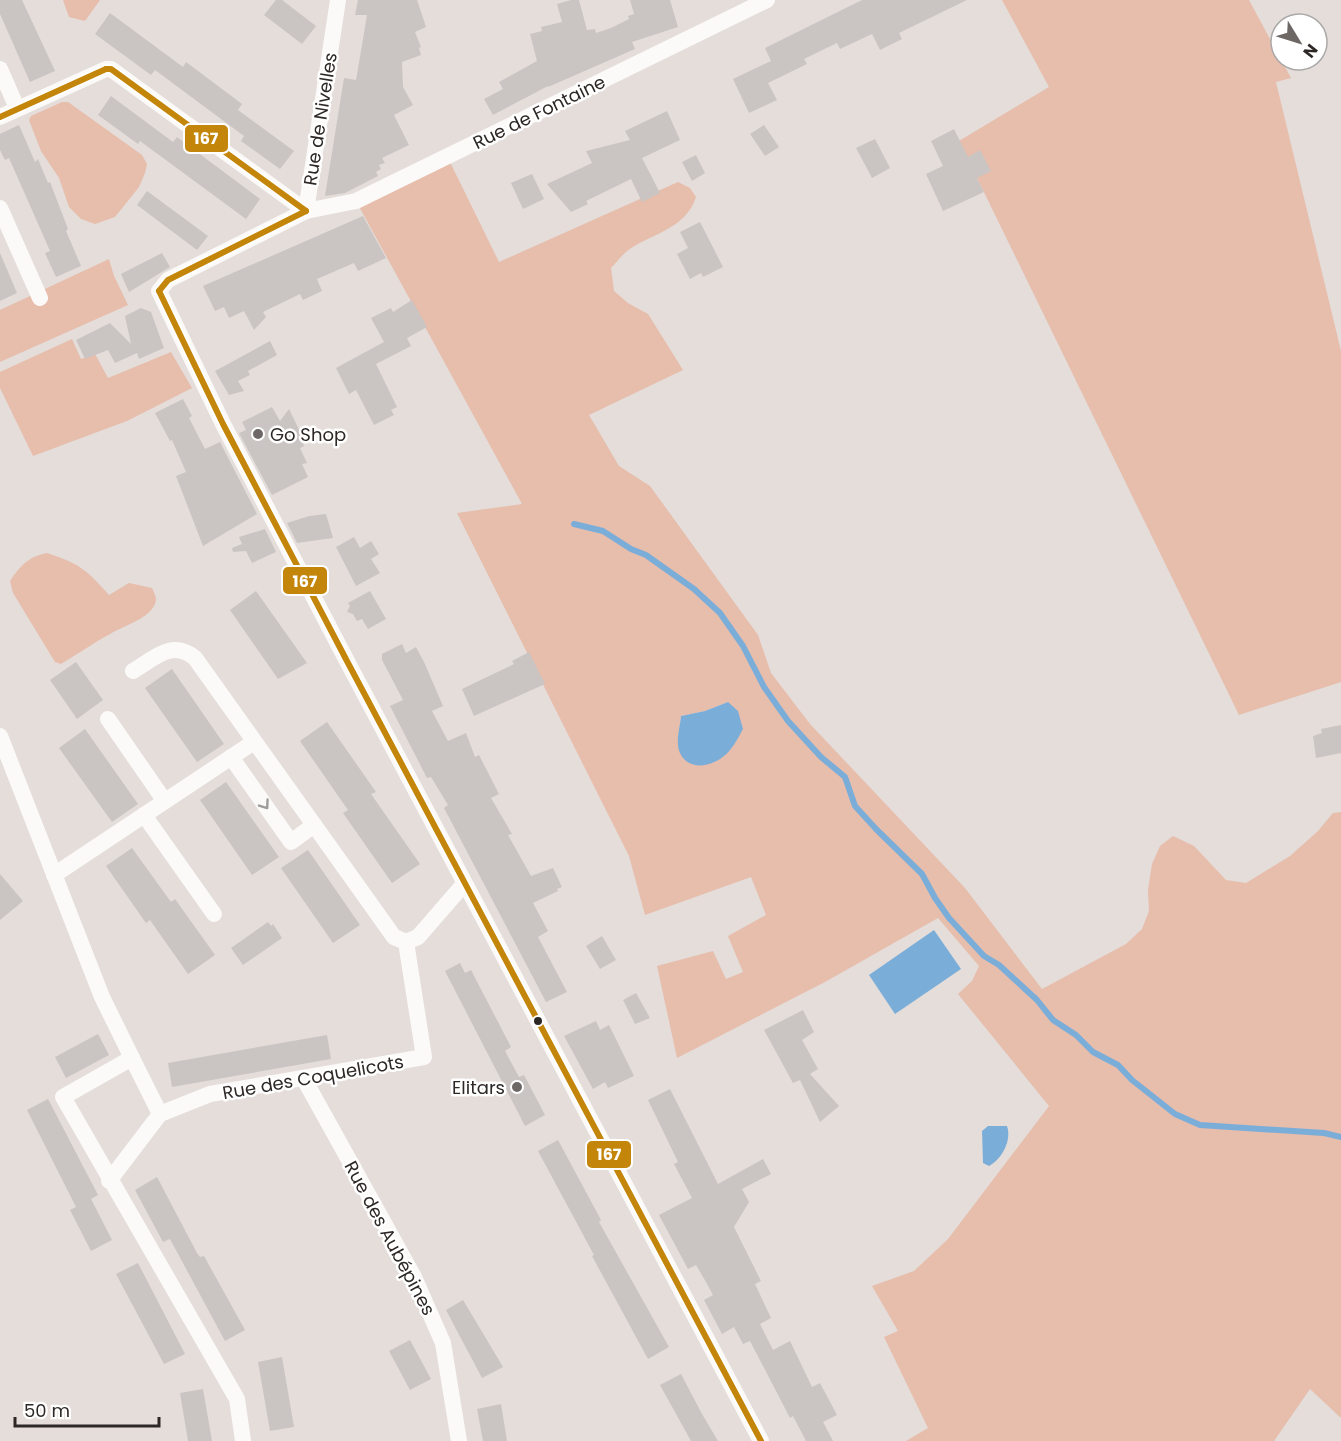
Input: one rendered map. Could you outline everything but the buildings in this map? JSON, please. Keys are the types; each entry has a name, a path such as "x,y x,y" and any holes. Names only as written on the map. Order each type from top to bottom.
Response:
{"street":[{"name":"Rue de Nivelles","path":"338,0 306,211 168,280 159,291 223,424 464,884 643,1215 761,1441"},
{"name":"Rue de Fontaine","path":"306,211 356,201 767,0"},
{"path":"0,69 17,108"},
{"path":"0,117 106,69 111,69 306,211"},
{"path":"0,208 41,298"},
{"path":"133,670 167,651 181,649 195,658 394,937 406,942 418,937 464,884"},
{"path":"108,719 164,800"},
{"path":"0,736 102,997 160,1114 109,1180"},
{"path":"54,875 254,742"},
{"path":"231,757 291,842 314,825"},
{"path":"144,815 214,914"},
{"name":"Rue des Coquelicots","path":"160,1114 210,1094 424,1057 406,942"},
{"path":"132,1058 63,1097 237,1399 243,1441"},
{"name":"Rue des Aubépines","path":"304,1079 414,1277 443,1343 459,1441"}],"shaded area":[{"path":"63,0 100,0 85,21 69,17"},
{"path":"1002,0 1249,0 1269,37 1269,72 1288,72 1291,78 1276,82 1341,351 1341,682 1239,715 959,141 1049,87"},
{"path":"62,102 68,102 142,155 147,164 139,187 115,217 95,224 81,219 69,207 59,178 41,151 29,120 31,116"},
{"path":"447,156 499,262 678,182 690,188 696,197 685,216 667,229 627,251 611,268 614,291 628,303 648,314 683,370 589,415 619,466 650,486 758,635 771,673 810,724 965,888 1042,989 1126,944 1142,929 1149,911 1148,890 1152,864 1160,846 1173,836 1194,846 1226,880 1246,883 1290,856 1318,831 1333,813 1341,812 1341,1418 1310,1389 1274,1441 906,1441 928,1428 884,1337 898,1331 872,1286 914,1271 948,1239 1049,1106 958,994 972,981 979,966 938,918 825,982 677,1058 657,966 713,951 726,979 743,972 728,936 766,915 751,877 645,915 629,856 457,513 522,504 356,201","holes":["728,702 678,740 681,716 705,711"]},
{"path":"109,259 114,276 128,305 0,362 0,310"},
{"path":"72,339 81,359 95,354 108,378 171,352 192,388 127,421 33,456 0,388 0,372"},
{"path":"47,553 82,568 109,595 129,583 152,588 156,599 155,604 140,619 104,637 61,664 55,662 13,593 10,581 26,562"}],"water":[{"path":"728,702 738,711 743,729 735,744 719,760 701,765 689,763 679,749 681,716 705,711"},
{"path":"934,930 961,969 895,1014 869,975"},
{"path":"988,1126 1007,1126 1008,1131 1005,1149 989,1166 983,1163 982,1131"}],"waterway":[{"path":"574,524 603,531 631,549 646,555 694,589 720,613 743,646 764,687 788,721 821,757 845,777 855,806 922,874 949,918 984,956 999,965 1037,1000 1053,1020 1076,1035 1093,1052 1118,1065 1132,1080 1175,1114 1200,1125 1324,1133 1341,1137"}],"transit line":[{"name":"167","path":"106,69 111,69 306,211"},
{"name":"167","path":"0,117 106,69"},
{"name":"167","path":"159,291 168,280 306,211"},
{"name":"167","path":"159,291 223,424 348,663 761,1441"}],"place":[{"name":"Go Shop","path":"258,434"},
{"name":"Elitars","path":"517,1087"}]}
